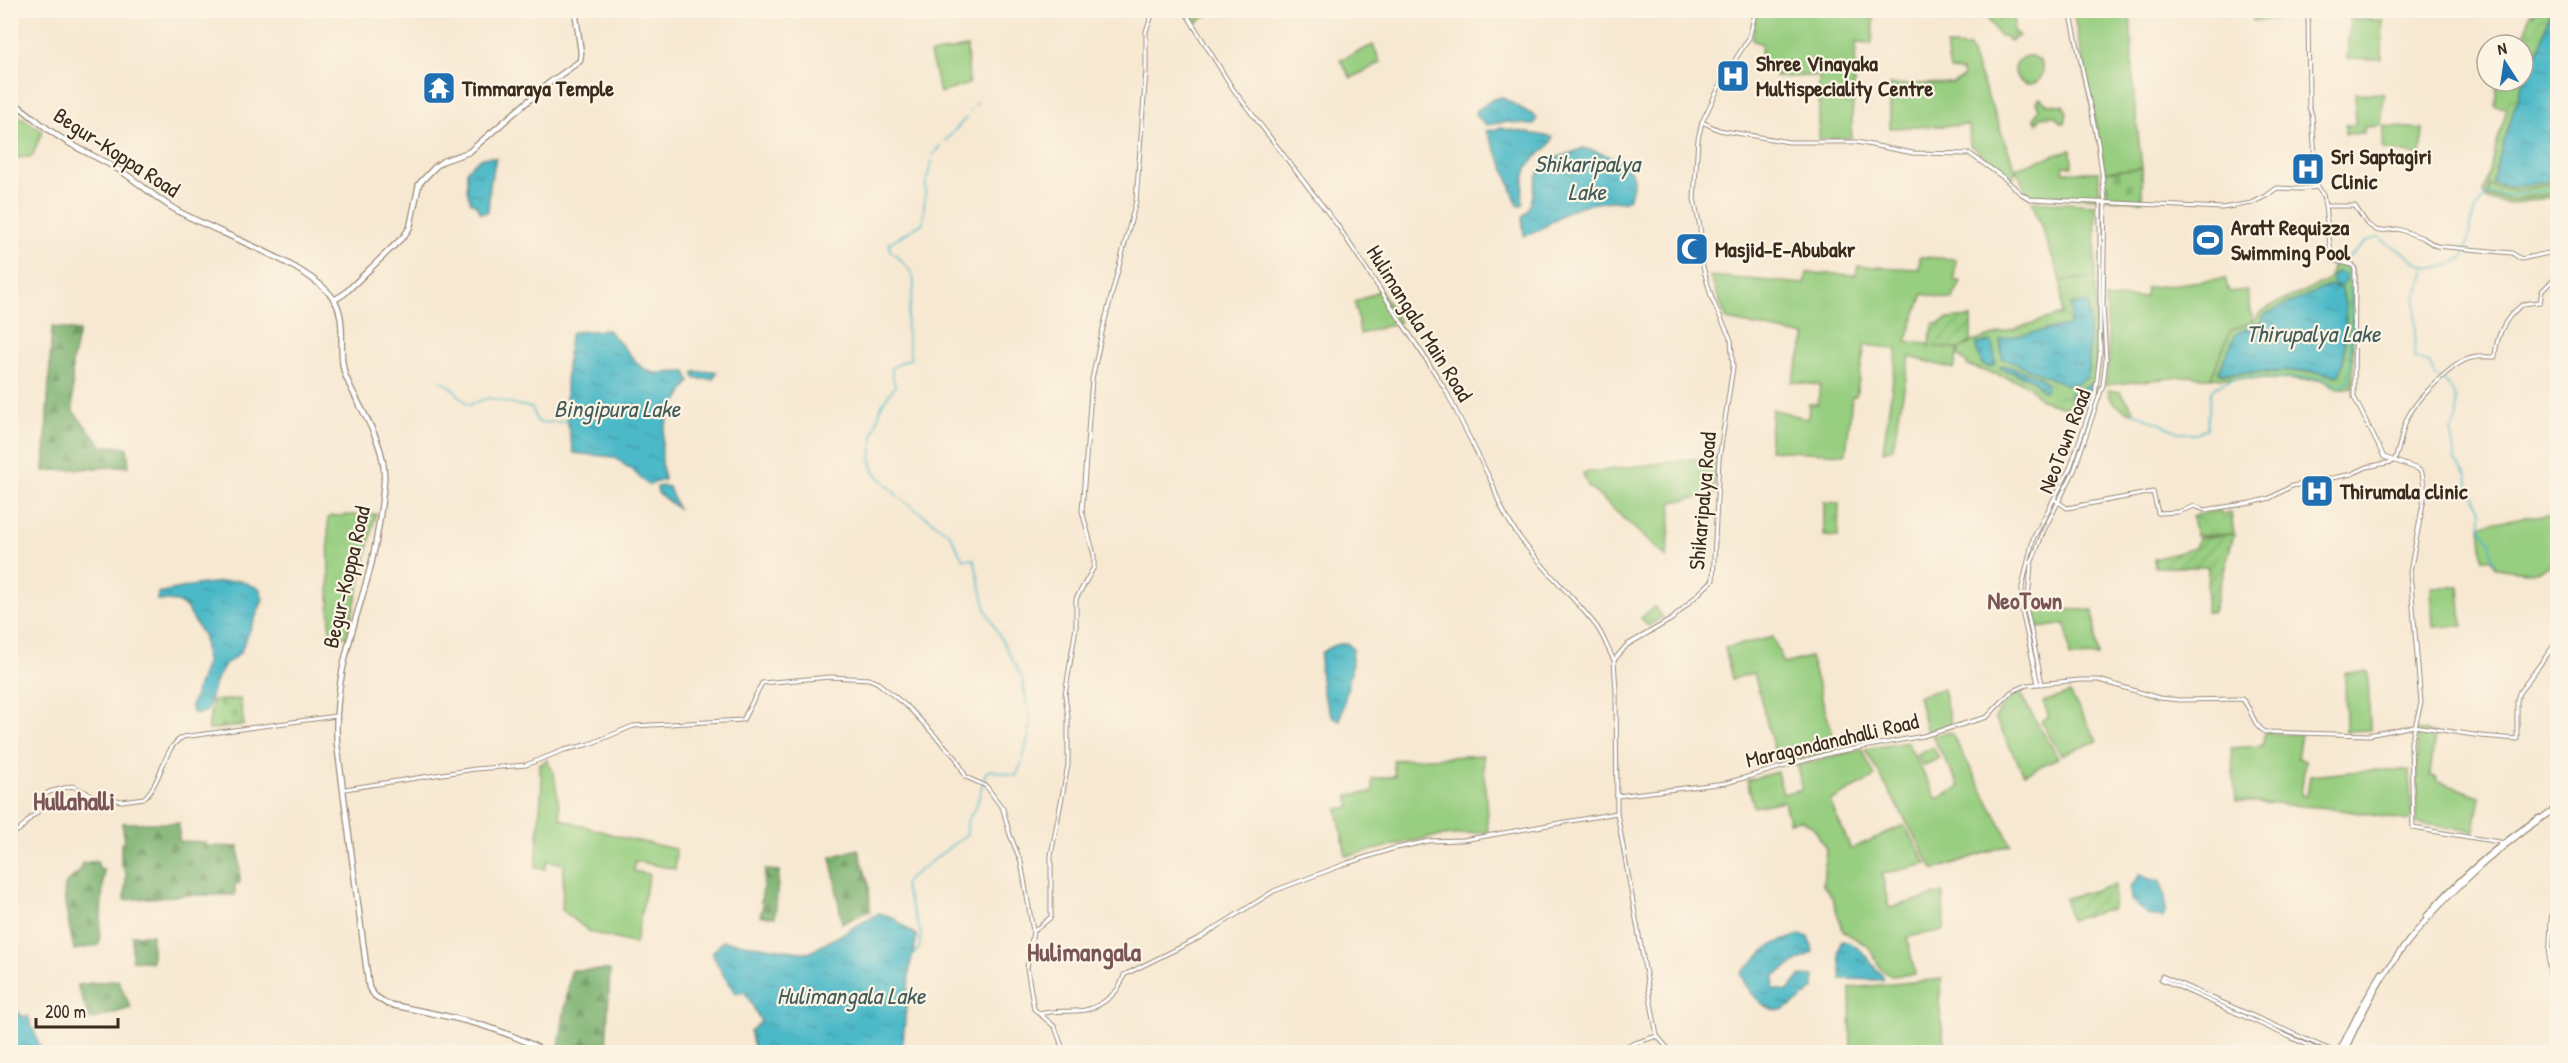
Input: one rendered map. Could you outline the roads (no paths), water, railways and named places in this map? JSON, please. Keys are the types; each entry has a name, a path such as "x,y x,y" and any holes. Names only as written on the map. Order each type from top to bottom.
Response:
{"main road":[{"path":"334,300 347,291 404,236 410,227 419,184 435,167 443,161 469,152 549,82 580,61 575,10"},
{"name":"Begur-Koppa Road","path":"10,100 62,139 121,171 151,195 178,211 290,266 316,282 334,300 341,330 341,362 381,452 384,481 372,557 339,679 336,716 337,744 345,789 363,954 372,992 387,1004 476,1022 507,1032 546,1053"},
{"path":"2505,843 2556,809"},
{"path":"2339,1053 2361,1008 2401,948 2443,896 2505,843 2556,809"}],"street":[{"path":"1033,932 1051,917 1051,855 1068,765 1068,717 1065,695 1076,627 1076,599 1094,567 1094,555 1082,511 1090,398 1103,328 1136,201 1146,72 1146,31 1154,10"},
{"name":"Hulimangala Main Road","path":"1184,10 1233,89 1338,226 1445,389 1493,485 1497,499 1515,530 1598,629 1614,660"},
{"name":"Shikaripalya Road","path":"1614,660 1627,645 1672,619 1713,580 1719,459 1733,367 1731,340 1712,299 1703,267 1700,227 1694,199 1698,139 1702,122 1724,77 1749,38 1756,10"},
{"path":"2070,10 2098,143 2102,202"},
{"path":"2308,10 2309,107 2312,115 2317,187 2323,195 2332,260 2353,266 2355,270 2355,397 2384,457 2418,469 2422,473 2425,494 2410,572 2421,703 2411,742 2413,828 2505,843"},
{"path":"1702,122 1719,130 1788,142 1852,142 1913,153 1970,154 2030,199 2231,207 2252,203 2277,188 2317,187"},
{"name":"NeoTown Road","path":"2040,684 2022,611 2022,587 2033,539 2070,468 2095,396 2100,354 2102,202"},
{"name":"NeoTown Road","path":"2040,684 2027,611 2028,580 2035,550 2074,471 2103,384 2106,355 2102,202"},
{"path":"2325,206 2355,206 2367,224 2378,231 2398,229 2424,238 2436,246 2467,251 2512,253 2520,259 2558,251"},
{"path":"2394,461 2406,420 2413,407 2440,379 2471,358 2495,357 2497,336 2504,325 2521,305 2540,302 2542,291 2558,275"},
{"path":"2100,354 2106,355"},
{"path":"2054,499 2067,508 2153,492 2158,513 2178,512 2195,506 2204,510 2251,503 2270,498 2292,486 2352,474 2367,467 2394,461"},
{"path":"2414,726 2517,739 2517,701 2520,693 2558,640"},
{"path":"1614,660 1617,813 1657,1036 1671,1053"},
{"path":"345,789 475,769 526,765 564,750 590,744 633,726 743,720 762,683 849,677 869,679 884,687 910,709 956,758 966,777 986,786 1005,813 1010,835 1021,862 1033,932 1027,968 1035,1009 1055,1027 1064,1053"},
{"name":"Maragondanahalli Road","path":"1617,796 1726,783 1831,753 1923,736 1987,717 2011,692 2028,685 2098,680 2158,698 2242,699 2248,705 2257,726 2265,732 2369,735 2414,726"},
{"path":"10,834 24,827 28,818 37,813 41,798 54,790 72,786 95,796 122,801 144,798 161,775 172,746 183,737 336,716"},
{"path":"1039,1014 1050,1011 1080,1011 1096,1008 1122,986 1124,975 1201,937 1274,891 1316,874 1392,849 1429,841 1464,840 1617,813"},
{"path":"2557,1053 2549,962 2551,921 2558,867"},
{"path":"2323,1053 2161,978 2339,1053"},
{"path":"1608,1053 1657,1036"}],"water":[{"path":"2550,11 2558,11 2557,180 2524,186 2499,185 2492,182 2519,93 2535,93 2535,57 2542,42"},
{"name":"Shikaripalya Lake","path":"1501,97 1537,117 1535,123 1532,125 1507,122 1486,125 1475,115 1476,111 1493,99"},
{"name":"Shikaripalya Lake","path":"1500,128 1553,137 1549,145 1529,166 1522,194 1523,204 1520,206 1517,204 1502,163 1486,131"},
{"name":"Shikaripalya Lake","path":"1583,148 1609,156 1625,165 1631,172 1633,180 1629,198 1625,201 1602,202 1575,208 1538,231 1524,236 1522,217 1530,206 1539,172 1553,160"},
{"path":"496,158 490,185 488,212 481,213 475,204 471,203 467,190 467,170 479,159"},
{"name":"Thirupalya Lake","path":"2339,272 2344,274 2346,279 2344,284 2339,286 2334,284 2332,279 2334,274"},
{"name":"Thirupalya Lake","path":"2330,285 2341,289 2345,308 2345,345 2339,376 2311,371 2220,373 2219,370 2236,334 2260,322 2266,314"},
{"path":"2087,303 2089,306 2089,371 2087,378 2067,385 2002,358 2000,339 2067,326 2070,323 2071,305"},
{"name":"Bingipura Lake","path":"608,330 642,368 654,373 686,372 690,381 674,406 665,428 662,450 664,480 648,485 614,457 574,453 570,439 566,395 570,336 573,332"},
{"path":"1990,342 1994,346 1995,364 1989,367 1982,364 1976,347 1977,344"},
{"path":"2003,365 2038,376 2047,385 2046,391 2043,391 2033,380 2000,367"},
{"name":"Bingipura Lake","path":"694,372 717,372 713,379 694,377"},
{"path":"2092,384 2093,388 2089,398 2069,397 2070,393"},
{"name":"Bingipura Lake","path":"657,487 669,487 677,508 658,493"},
{"path":"239,580 260,589 263,600 240,653 225,665 215,682 207,711 198,714 192,712 191,706 206,663 204,637 186,607 177,602 157,600 158,593 196,585"},
{"path":"1347,643 1353,649 1351,672 1340,720 1333,718 1324,695 1320,670 1321,653 1335,645"},
{"path":"2141,874 2149,879 2159,880 2161,884 2166,904 2163,918 2148,915 2131,900 2130,887"},
{"name":"Hulimangala Lake","path":"879,913 892,917 917,936 910,966 902,1052 755,1052 750,1031 761,1022 745,992 736,994 712,953 723,941 809,953"},
{"path":"1799,935 1809,937 1813,952 1775,975 1773,989 1788,991 1800,976 1814,977 1814,989 1790,1006 1775,1010 1756,998 1746,985 1741,973 1771,945"},
{"path":"1842,941 1861,950 1883,976 1883,980 1841,979 1839,954"},
{"path":"10,1003 23,1017 28,1016 42,1052 11,1052"}],"waterway":[{"path":"945,141 966,118"},
{"path":"933,155 940,146"},
{"path":"927,179 932,161"},
{"path":"898,496 874,472 871,460 873,435 882,404 895,386 891,368 911,358 907,325 914,281 908,268 890,250 889,243 923,223 926,182"},
{"path":"2133,412 2181,433 2199,433 2207,428 2211,392 2216,386 2235,378 2320,378 2340,386 2349,381 2351,337 2349,270 2345,267 2345,261 2366,241 2380,237 2421,264 2435,268 2443,267 2464,257 2474,212 2487,193 2507,196 2558,189"},
{"path":"2424,267 2425,274 2416,297 2414,358 2429,363 2436,376 2451,388 2456,400 2457,417 2451,432 2455,461 2467,475 2469,486 2481,511 2481,529 2491,542 2492,560 2496,564"},
{"path":"440,381 452,388 469,405 488,398 532,408 536,420 541,423 569,421"},
{"path":"901,499 949,533 963,559 974,559 986,610 1022,678 1031,725 1023,759"},
{"path":"912,957 919,948 921,934 904,886 907,880 967,834 967,821 976,807 986,772 991,770 1016,776 1022,763"}],"place":[{"name":"Shree Vinayaka Multispeciality Centre","path":"1733,76"},
{"name":"Timmaraya Temple","path":"439,88"},
{"name":"Sri Saptagiri Clinic","path":"2308,169"},
{"name":"Aratt Requizza Swimming Pool","path":"2208,240"},
{"name":"Masjid-E-Abubakr","path":"1692,249"},
{"name":"Thirumala clinic","path":"2317,491"}],"district":[{"name":"NeoTown","path":"2025,600"},
{"name":"Hullahalli","path":"74,800"},
{"name":"Hulimangala","path":"1084,951"}]}
